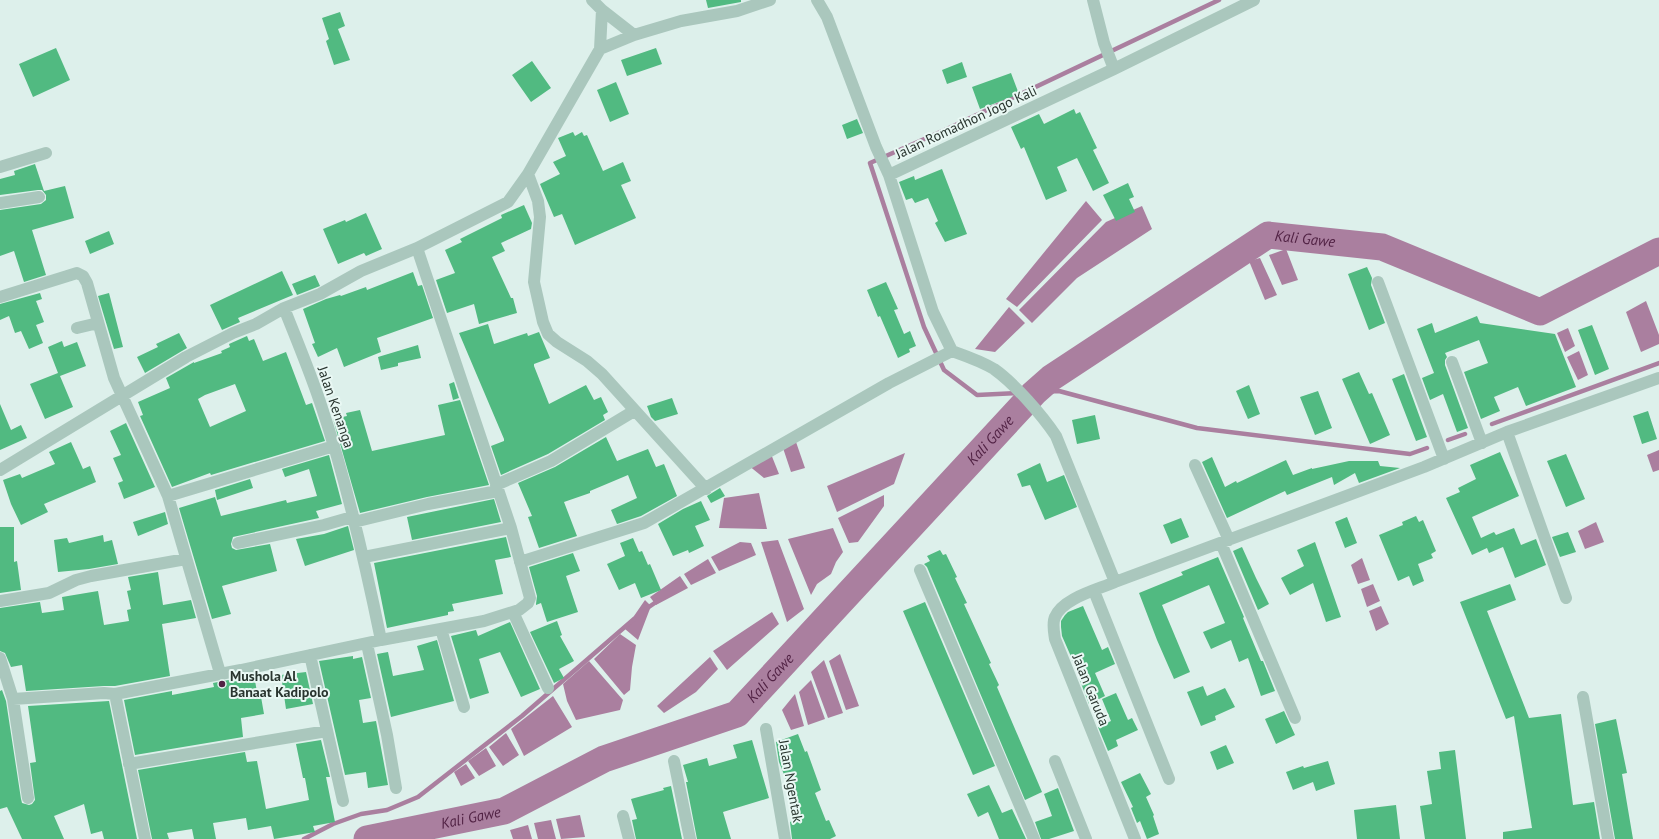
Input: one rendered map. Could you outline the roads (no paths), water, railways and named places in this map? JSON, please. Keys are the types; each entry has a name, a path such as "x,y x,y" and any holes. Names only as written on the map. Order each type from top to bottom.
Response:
{"street":[{"path":"592,0 602,10 634,35"},
{"path":"600,49 634,35 681,21 737,11 770,0"},
{"path":"817,0 827,16 876,147 889,175"},
{"path":"1093,0 1104,43 1112,65"},
{"name":"Jalan Romadhon Jogo Kali","path":"949,352 933,312 889,175 1112,65 1254,0"},
{"path":"0,470 111,404 121,396 186,357 233,333 256,324 284,308 320,294 361,271 417,248 508,202 528,174 600,49 602,10"},
{"path":"0,167 46,154"},
{"path":"528,174 538,201 540,217 534,282 539,306 548,334 557,342 587,361 602,374 706,489"},
{"path":"0,203 39,197"},
{"path":"13,699 104,693 115,694 220,674 381,640 484,621 525,607 530,598 511,528 417,248"},
{"path":"0,297 77,273 83,276 87,283 114,378 168,496 220,674"},
{"path":"1378,282 1444,459"},
{"name":"Jalan Kenanga","path":"284,308 322,406 334,446 364,557 381,640"},
{"path":"77,328 98,323"},
{"path":"520,562 644,523 928,362 949,352 973,358 1002,376 1045,419 1056,436 1115,582"},
{"path":"1452,362 1482,442"},
{"name":"Jalan Garuda","path":"1135,839 1054,638 1054,618 1060,608 1070,601 1115,582 1444,459 1507,432 1659,378"},
{"path":"238,543 353,520 497,488 551,462 634,411"},
{"path":"1507,432 1566,598"},
{"path":"168,496 334,446"},
{"path":"1195,464 1295,718"},
{"path":"364,557 511,528"},
{"path":"0,601 49,593 76,580 91,576 186,559"},
{"path":"920,570 1034,839"},
{"path":"1094,591 1169,779"},
{"path":"513,612 548,688"},
{"path":"441,629 464,706"},
{"path":"367,644 387,735 396,788"},
{"path":"310,655 343,800"},
{"path":"0,658 13,699 28,798"},
{"path":"115,694 144,839"},
{"path":"1583,697 1608,839"},
{"name":"Jalan Ngentak","path":"766,729 785,839"},
{"path":"129,764 327,731"},
{"path":"1054,760 1086,839"},
{"path":"674,761 690,839"},
{"path":"623,816 628,839"}],"waterway":[{"path":"1219,0 947,129 870,163 924,327 944,370 977,395 1059,391 1197,428 1410,454 1427,448"},
{"name":"Kali Gawe","path":"367,839 504,811 604,759 737,714 1034,393 1051,378 1268,235 1382,247 1540,312 1659,251"},
{"path":"1492,424 1659,363"},
{"path":"1448,440 1465,434"},
{"path":"646,609 659,600"},
{"path":"304,839 333,824 361,814 387,810 418,797 522,716 634,619"}],"place":[{"name":"Mushola Al Banaat Kadipolo","path":"222,684"}]}
